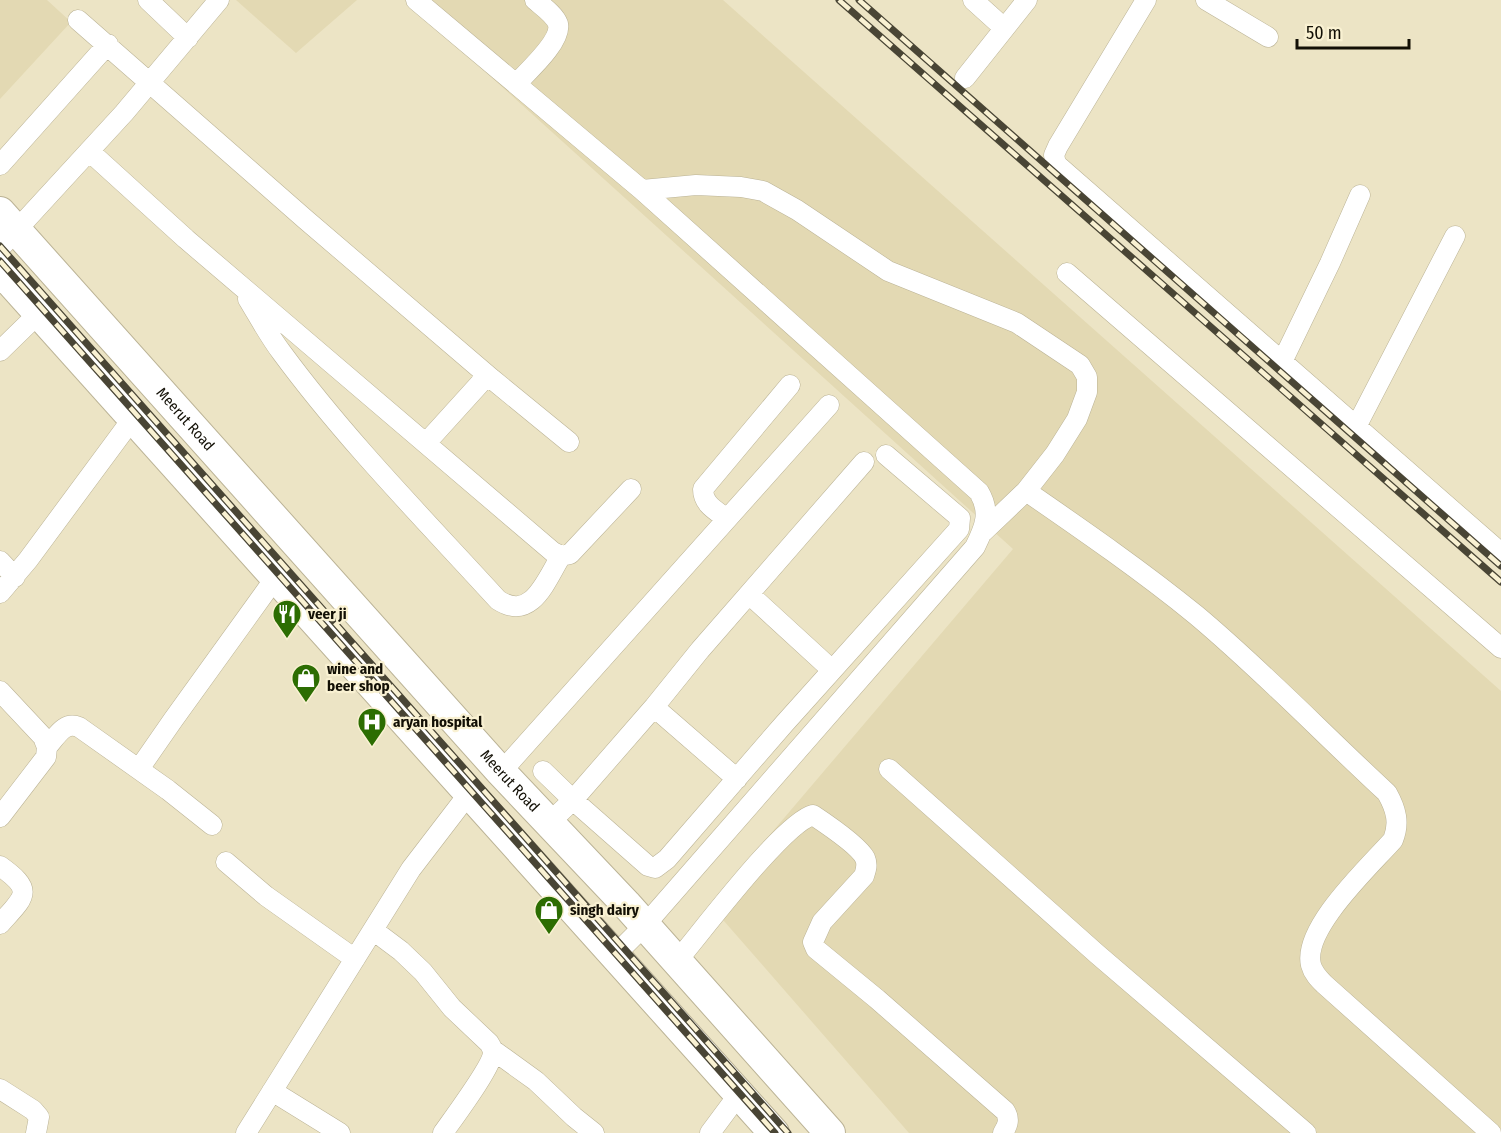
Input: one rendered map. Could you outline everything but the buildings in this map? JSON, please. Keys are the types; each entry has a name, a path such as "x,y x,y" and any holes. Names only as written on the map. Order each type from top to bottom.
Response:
{"highway":[{"name":"Meerut Road","path":"5,230 645,926 830,1133"},
{"path":"0,270 774,1133"}],"street":[{"path":"148,0 188,38"},
{"path":"5,230 89,151 219,0"},
{"path":"416,0 642,190 979,492 985,502 987,513 983,532"},
{"path":"516,84 551,46 558,34 558,23 536,0"},
{"path":"973,0 1004,28"},
{"path":"964,78 1027,0"},
{"path":"1146,0 1058,146 1054,155 1056,164 1500,551"},
{"path":"1206,0 1268,37"},
{"path":"78,20 305,219 569,442"},
{"path":"0,165 108,44"},
{"path":"89,151 238,283 553,552 561,556 570,554 631,489"},
{"path":"615,955 645,926 967,556 983,532 1026,491 1055,454 1077,419 1087,392 1087,377 1080,365 1017,323 888,270 780,199 762,191 741,187 696,185 642,190"},
{"path":"1282,362 1360,195"},
{"path":"1356,427 1455,236"},
{"path":"1067,273 1501,648"},
{"path":"238,283 280,351 317,398 379,470 498,600 508,606 519,608 529,603 561,556"},
{"path":"0,351 39,313"},
{"path":"426,442 477,384 484,379 492,379"},
{"path":"726,518 708,504 703,496 703,489 790,385"},
{"path":"501,772 829,405"},
{"path":"0,593 15,577 133,418"},
{"path":"543,771 638,859 655,868 667,859 832,670 956,535 961,524 960,518 886,455"},
{"path":"549,823 573,800 864,462"},
{"path":"1026,491 1112,551 1196,615 1260,670 1387,793 1394,805 1397,817 1397,830 1393,840 1323,919 1310,953 1311,965 1324,984 1491,1133"},
{"path":"0,561 15,577"},
{"path":"139,769 276,577"},
{"path":"749,594 832,670"},
{"path":"0,691 43,737 47,747 46,757 0,817"},
{"path":"654,707 736,779"},
{"path":"47,747 66,725 72,724 79,727 212,825"},
{"path":"889,769 1096,954 1306,1133"},
{"path":"246,1133 411,869 470,792"},
{"path":"677,962 757,864 796,825 806,817 813,815 856,848 865,857 867,867 864,876 822,922 813,942 816,950 877,999 1005,1111 1008,1117 1003,1133"},
{"path":"226,862 266,896 355,959"},
{"path":"0,866 22,883 24,892 19,902 0,924"},
{"path":"373,930 401,951 423,972 452,1008 489,1043 493,1050 536,1081 594,1133"},
{"path":"443,1133 485,1071 492,1058 493,1050"},
{"path":"0,1089 33,1110 39,1117 36,1133"},
{"path":"272,1091 340,1133"},
{"path":"710,1133 739,1094"}],"shaded area":[{"path":"0,0 47,0 71,22 0,99"},
{"path":"236,0 357,0 296,53"},
{"path":"406,0 723,0 1501,691 1501,1133 909,1133 710,905 1013,549"}],"railway":[{"path":"839,0 1501,582"},
{"path":"859,0 1501,566"},
{"path":"0,246 788,1133"},
{"path":"0,261 775,1133"}],"place":[{"name":"veer ji","path":"287,640"},
{"name":"wine and beer shop","path":"306,704"},
{"name":"aryan hospital","path":"372,748"},
{"name":"singh dairy","path":"549,936"}]}
